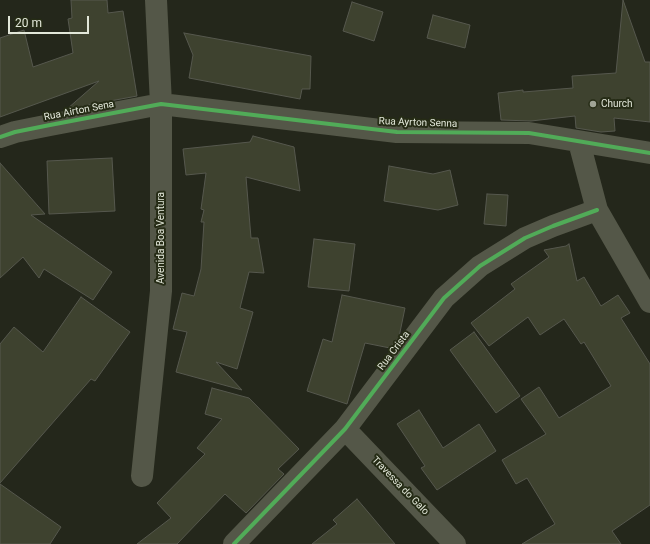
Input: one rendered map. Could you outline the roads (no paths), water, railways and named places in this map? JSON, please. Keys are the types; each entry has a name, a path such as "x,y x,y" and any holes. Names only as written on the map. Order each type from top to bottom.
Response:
{"street":[{"name":"Avenida Boa Ventura","path":"142,476 161,291 162,104 156,0"},
{"name":"Rua Airton Sena","path":"0,137 15,132 162,104"},
{"name":"Rua Ayrton Senna","path":"162,104 397,132 528,133 650,153"},
{"path":"579,142 597,210 650,302"},
{"name":"Rua Crista","path":"234,544 345,429 444,298 480,266 525,238 597,210"},
{"name":"Travessa do Galo","path":"345,429 456,544"}],"place":[{"name":"Church","path":"593,104"}]}
